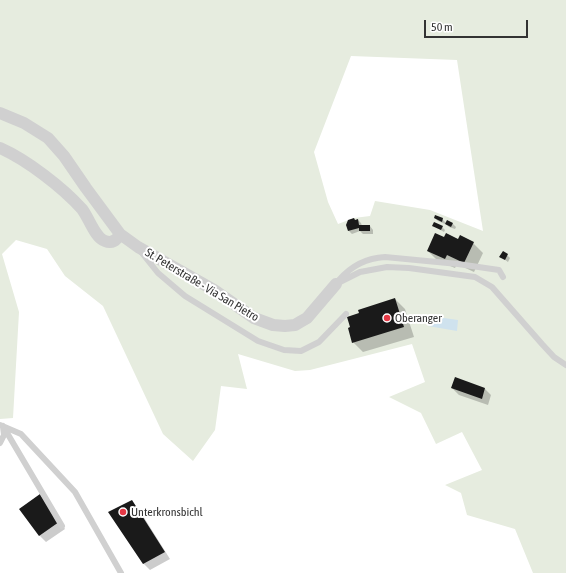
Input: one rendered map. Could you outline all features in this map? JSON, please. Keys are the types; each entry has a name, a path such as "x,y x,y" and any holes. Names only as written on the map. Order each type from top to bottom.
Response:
{"street":[{"name":"St. Peterstraße - Via San Pietro","path":"0,112 24,123 48,138 64,156 120,234 138,247 214,290 254,318 273,325 285,326 300,322 307,318 336,284"},
{"path":"0,148 30,165 68,196 83,210 99,238 106,242 112,242 117,240 120,234"}],"lane":[{"path":"138,247 158,273 185,296 258,341 284,350 301,351 319,342 346,314"},
{"path":"336,284 346,272 356,264 375,258 385,257 458,264 499,270 504,277"},
{"name":"St. Peterstraße - Via San Pietro","path":"336,284 360,272 387,267 409,268 475,277 492,287 554,357 566,365"},
{"path":"0,442 4,435 1,425"},
{"path":"1,425 62,526"},
{"path":"1,425 21,434 74,492 121,573"}],"shaded area":[{"path":"0,0 566,0 566,573 533,573 515,529 467,515 461,493 445,485 482,470 462,432 436,444 421,413 389,397 425,382 412,344 310,370 295,371 238,354 247,389 221,386 215,430 193,461 163,434 103,306 65,276 47,249 16,240 2,254 19,312 13,418 0,419","holes":["351,56 457,60 483,231 430,210 375,201 370,216 354,218 338,224 328,202 314,152"]}],"water":[{"path":"430,316 458,320 457,331 428,326"}],"building":[{"path":"435,215 443,218 442,222 434,218"},
{"path":"354,218 355,220 358,219 359,225 370,225 370,231 359,231 359,228 348,231 346,225 348,220"},
{"path":"447,220 453,223 451,227 445,224"},
{"path":"434,222 443,226 441,230 432,226"},
{"path":"435,233 444,237 446,233 458,239 460,235 474,242 464,263 447,255 445,259 427,251"},
{"path":"503,251 508,254 505,260 499,257"},
{"path":"395,298 404,327 352,343 347,317 359,313 358,310"},
{"path":"455,377 485,388 482,399 451,388"},
{"path":"40,494 59,522 39,536 19,509"},
{"path":"132,500 165,552 143,564 108,512"}],"place":[{"name":"Oberanger","path":"387,318"},
{"name":"Unterkronsbichl","path":"123,512"}]}
